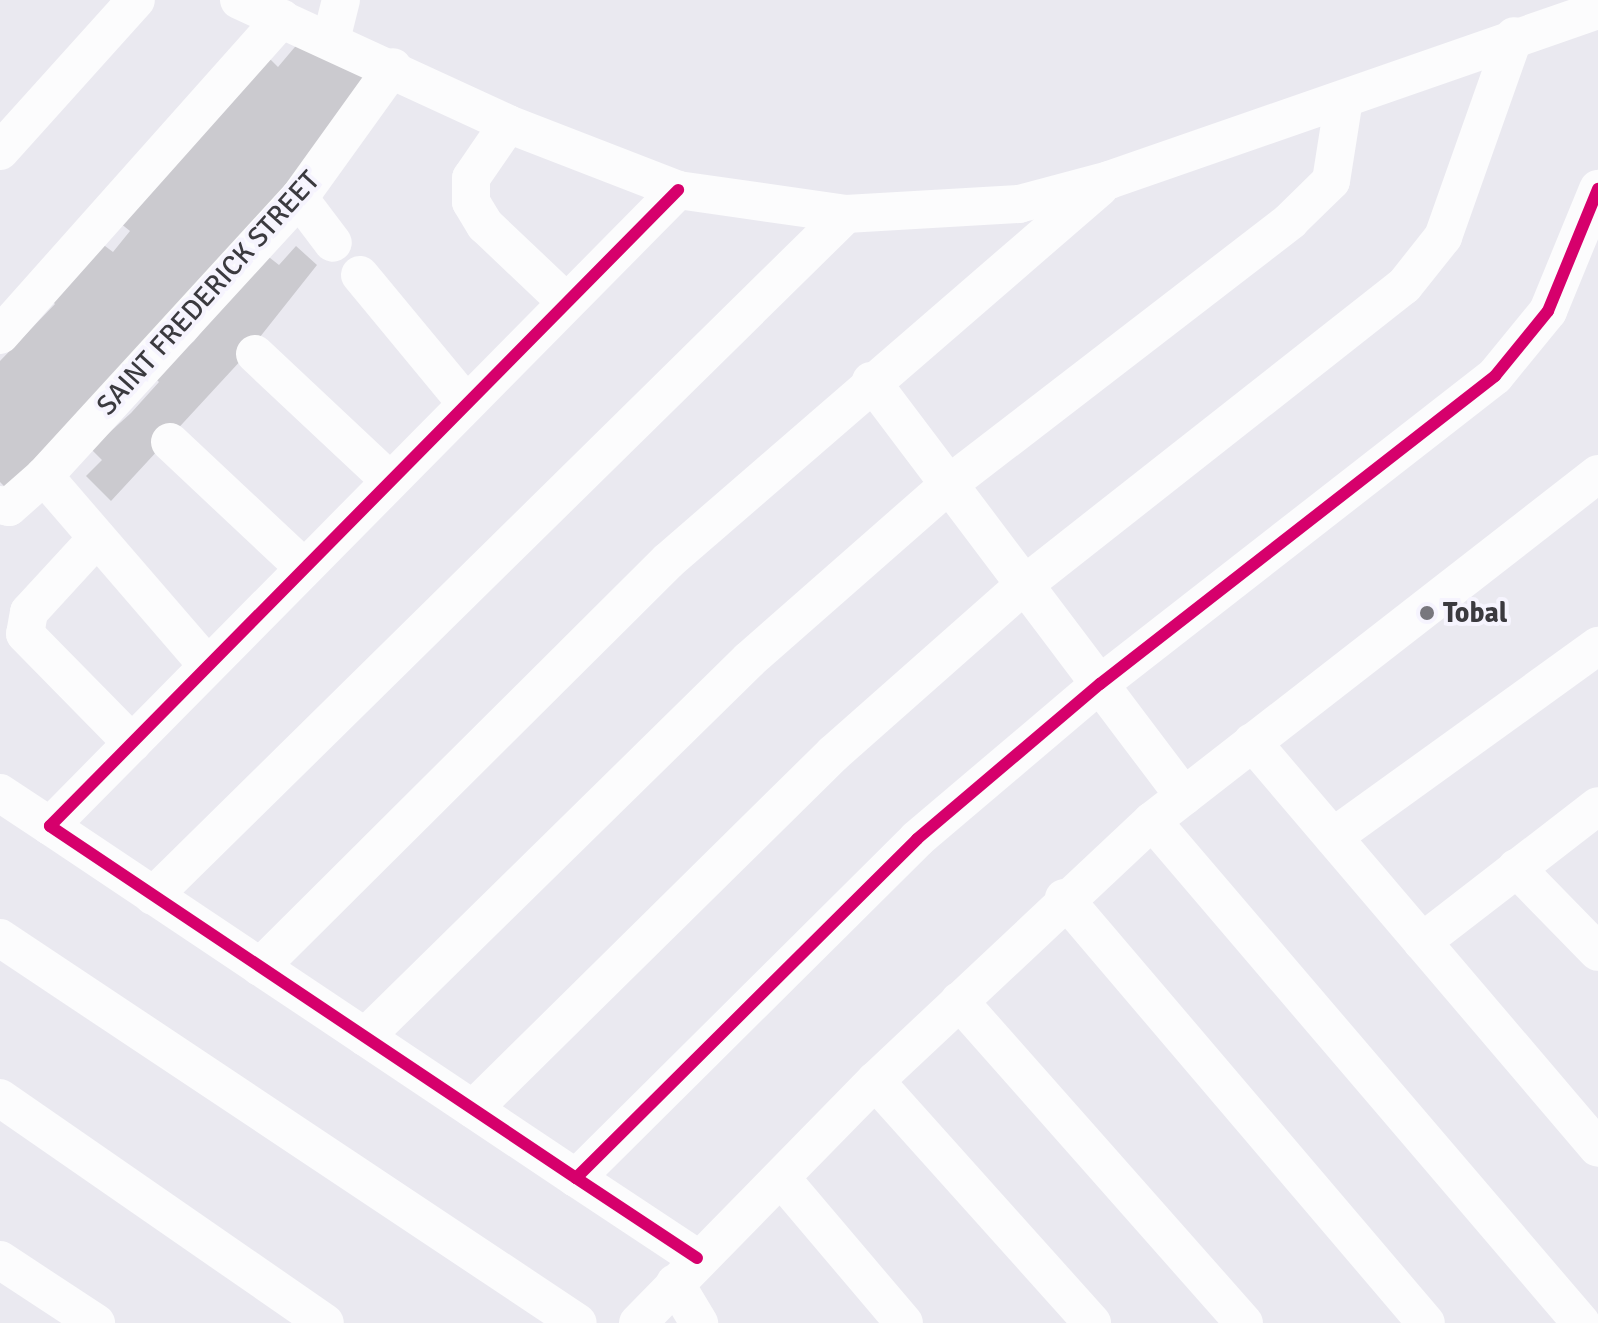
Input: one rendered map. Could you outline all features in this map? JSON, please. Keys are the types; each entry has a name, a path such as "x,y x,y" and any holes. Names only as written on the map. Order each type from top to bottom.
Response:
{"street":[{"path":"0,151 136,0"},
{"path":"239,0 393,67 508,124 678,190 846,214 1019,204 1109,180 1344,99 1514,36 1598,10"},
{"path":"331,40 341,0"},
{"path":"0,335 282,19"},
{"path":"473,1109 833,754 1025,584 1404,286 1443,237 1514,36"},
{"name":"SAINT FREDERICK STREET","path":"4,506 44,476 299,198 393,67"},
{"path":"365,1037 749,660 949,484 1290,221 1331,181 1344,99"},
{"path":"508,124 471,178 471,202 485,225 565,301"},
{"path":"260,967 668,561 871,381 1109,180"},
{"path":"576,1178 917,839 1100,684 1495,376 1548,311 1598,189"},
{"path":"50,826 301,565 678,190"},
{"path":"299,198 333,243"},
{"path":"153,896 846,214"},
{"path":"360,275 465,402"},
{"path":"255,354 388,479"},
{"path":"871,381 1184,796"},
{"path":"170,442 301,565"},
{"path":"638,1323 686,1270 875,1081 1064,898 1152,821 1598,474"},
{"path":"44,476 207,665"},
{"path":"97,538 29,612 25,634 132,743"},
{"path":"1333,837 1598,646"},
{"path":"1252,742 1598,1148"},
{"path":"0,793 576,1178 686,1270 699,1323"},
{"path":"1152,821 1581,1323"},
{"path":"1422,942 1516,868 1590,825"},
{"path":"1516,868 1598,952"},
{"path":"1064,898 1426,1323"},
{"path":"0,938 578,1323"},
{"path":"959,1001 1244,1323"},
{"path":"875,1081 1092,1323"},
{"path":"0,1098 325,1323"},
{"path":"781,1178 904,1323"},
{"path":"0,1260 96,1323"}],"building":[{"path":"305,35 378,84 154,337 6,488 0,482 0,361 55,304 51,300 101,243 113,252 130,231 120,223 268,57 278,67"},
{"path":"296,246 317,265 244,357 111,501 86,476 102,460 91,449 131,413 159,382 153,376 194,341 265,254 279,265"}],"cycle path":[{"path":"697,1258 576,1178 917,839 1100,684 1495,376 1548,311 1598,189"},
{"path":"576,1178 50,826 678,190"}],"place":[{"name":"Tobal","path":"1427,613"}]}
